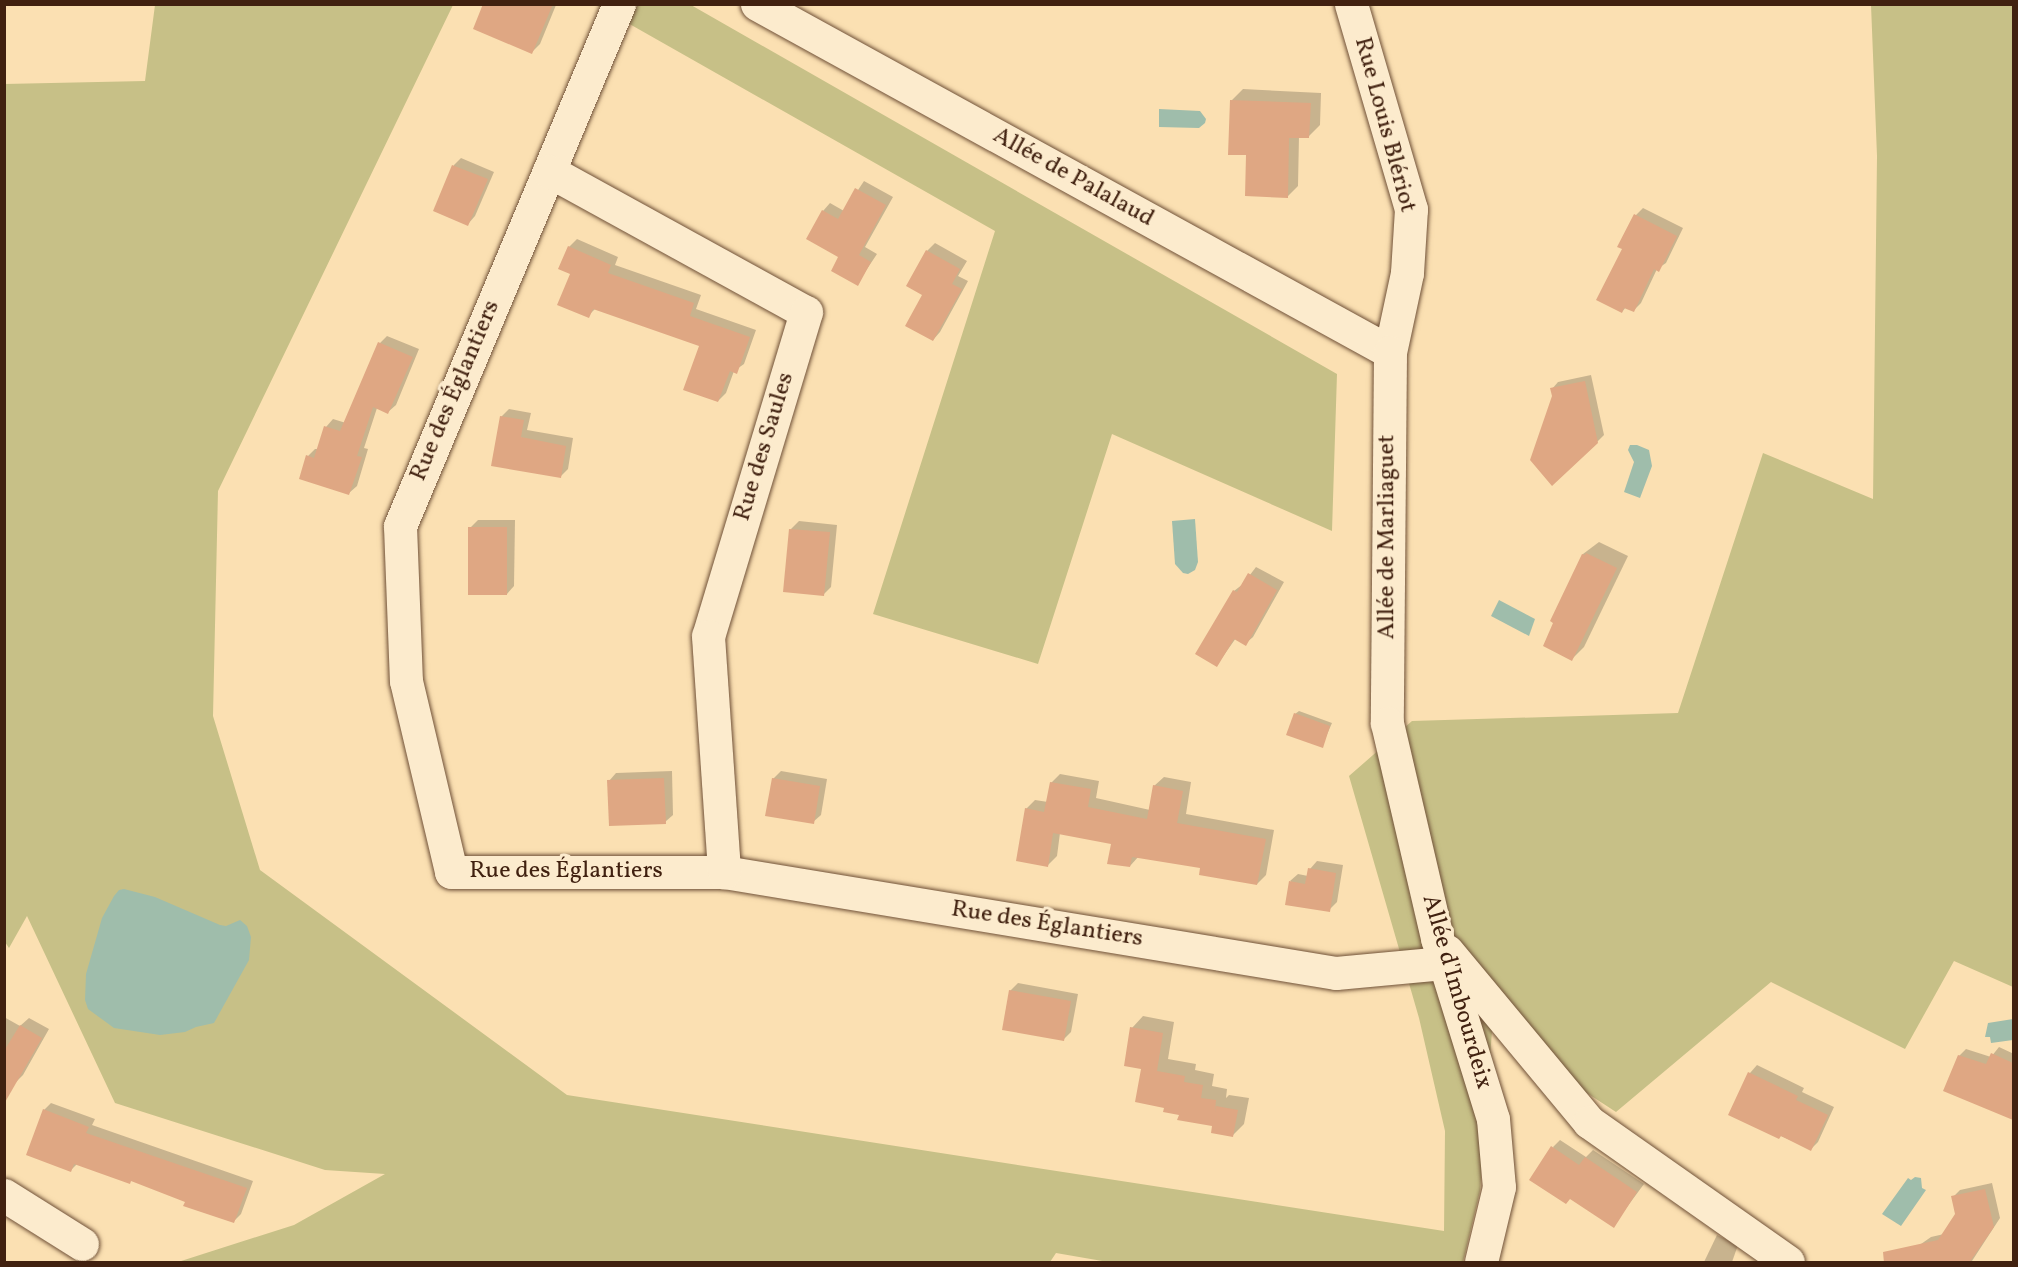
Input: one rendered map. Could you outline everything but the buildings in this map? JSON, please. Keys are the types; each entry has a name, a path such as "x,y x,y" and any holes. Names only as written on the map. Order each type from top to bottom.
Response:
{"street":[{"name":"Rue des Églantiers","path":"619,4 400,526 406,681 451,872 724,872 1336,973 1440,950"},
{"name":"Allée de Palalaud","path":"757,4 1390,352"},
{"name":"Rue Louis Blériot","path":"1351,4 1411,209 1407,273 1390,352"},
{"name":"Rue des Saules","path":"549,171 806,312 708,636 724,872"},
{"name":"Allée de Marliaguet","path":"1387,723 1390,352"},
{"name":"Allée d'Imbourdeix","path":"1387,723 1440,950 1493,1119 1499,1187 1480,1263"},
{"path":"1440,950 1589,1122 1788,1263"},
{"path":"4,1195 82,1244"}],"shaded area":[{"path":"155,5 453,5 218,491 213,716 260,870 567,1095 1444,1231 1445,1131 1419,1018 1349,776 1412,721 1678,713 1763,453 1873,499 1877,156 1871,5 2013,5 2013,987 1954,961 1905,1049 1771,982 1616,1112 1492,1031 1480,1191 1463,1262 1108,1262 1056,1253 1050,1262 178,1262 294,1225 385,1174 325,1170 115,1103 27,916 9,948 5,942 4,84 145,81"},
{"path":"596,5 691,5 1337,374 1332,531 1112,434 1038,664 873,614 995,231"},
{"path":"1159,109 1200,111 1206,119 1205,123 1199,128 1159,127"},
{"path":"1630,445 1649,450 1652,466 1640,498 1624,492 1634,462 1628,450"},
{"path":"1195,519 1198,562 1195,570 1188,574 1183,573 1175,564 1172,521"},
{"path":"1499,600 1535,619 1529,636 1491,616"},
{"path":"124,889 155,897 220,925 226,926 240,920 247,926 251,937 249,960 214,1023 185,1032 160,1035 114,1028 88,1009 85,1000 86,974 102,918 114,896 119,890"},
{"path":"2013,1019 2013,1040 1991,1043 1990,1037 1985,1037 1988,1023"},
{"path":"1915,1177 1921,1178 1922,1188 1926,1190 1901,1226 1882,1214 1908,1178 1911,1180"}]}
